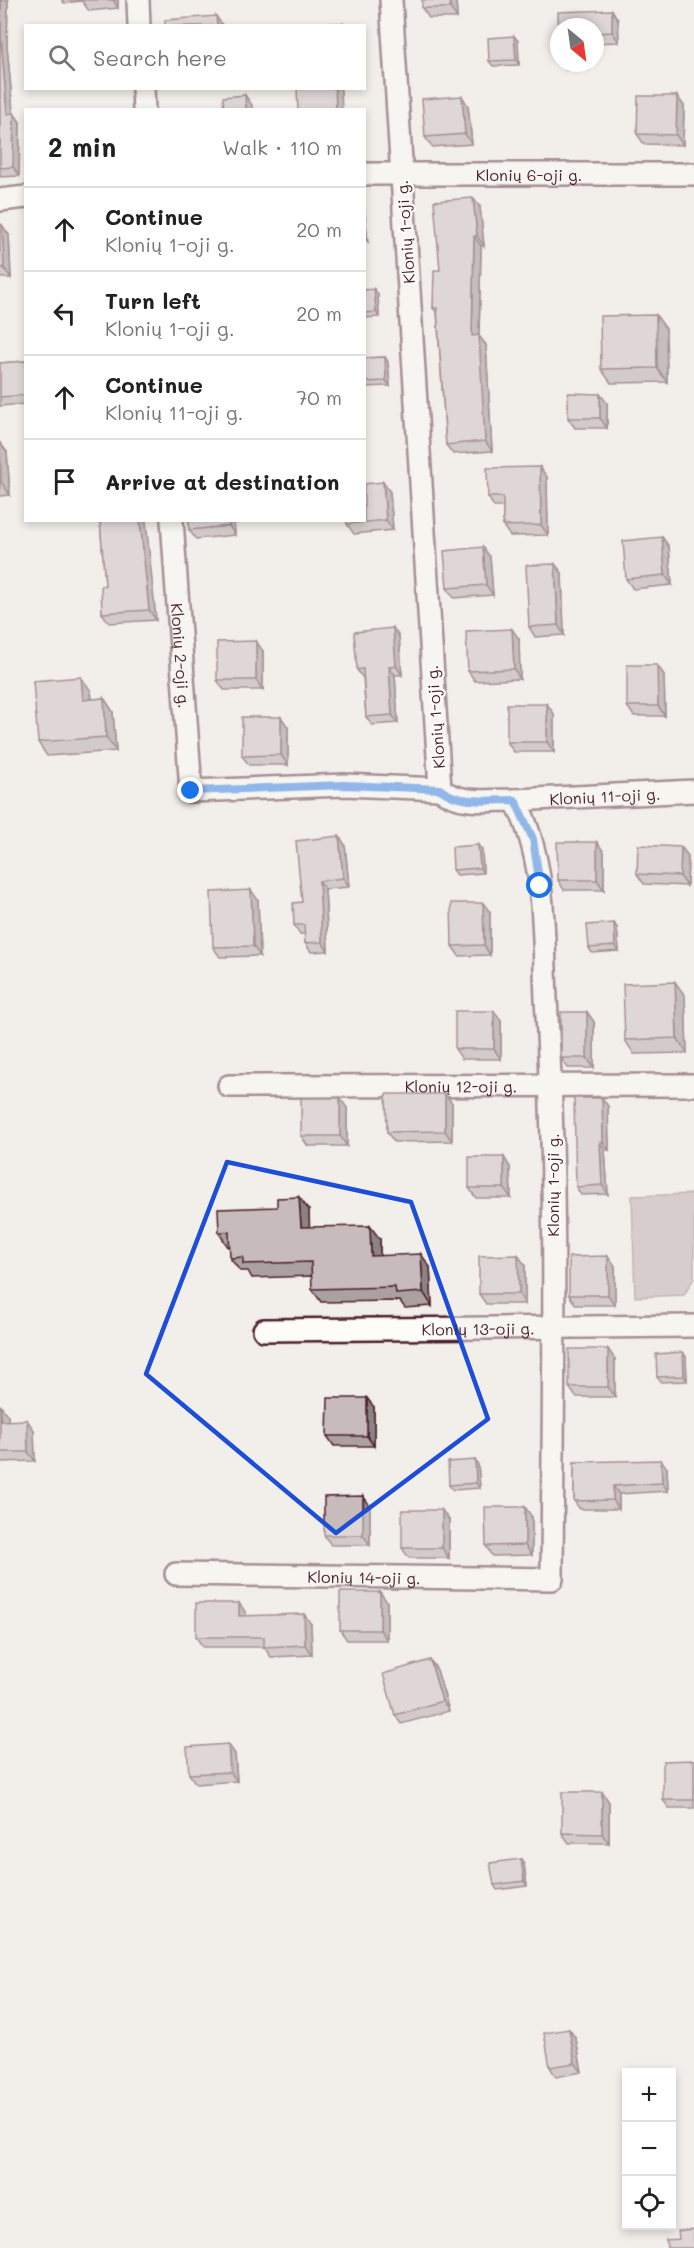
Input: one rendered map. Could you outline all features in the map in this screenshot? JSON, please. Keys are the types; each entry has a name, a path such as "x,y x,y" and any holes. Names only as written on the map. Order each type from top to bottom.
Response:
{"street":[{"path":"138,0 139,24"},
{"name":"Klonių 1-oji g.","path":"391,0 440,789 449,796 465,800 515,800 533,839 540,886 552,1087 552,1579"},
{"path":"143,90 144,108"},
{"name":"Klonių 6-oji g.","path":"366,174 402,172 694,174"},
{"path":"0,200 24,197"},
{"name":"Klonių 2-oji g.","path":"172,522 191,791 344,785 440,789"},
{"name":"Klonių 11-oji g.","path":"515,800 694,791"},
{"name":"Klonių 12-oji g.","path":"229,1086 694,1085"},
{"name":"Klonių 13-oji g.","path":"264,1330 694,1326"},
{"name":"Klonių 14-oji g.","path":"176,1574 552,1579"}],"highlighted area":[{"path":"227,1162 411,1202 488,1419 336,1533 146,1374"}],"shaded area":[{"path":"694,1194 694,1278 684,1295 635,1297 632,1196"}],"building":[{"path":"0,0 7,114 14,113 13,167 0,168"},
{"path":"422,0 450,0 450,8 422,8"},
{"path":"612,10 612,32 604,32 604,18 558,18 558,12"},
{"path":"216,16 217,24 165,24 165,20"},
{"path":"514,36 516,60 489,61 488,38"},
{"path":"297,90 335,90 336,108 298,108"},
{"path":"245,95 246,108 224,108 223,97"},
{"path":"462,96 465,134 425,137 422,99"},
{"path":"638,96 677,96 676,135 637,134"},
{"path":"473,198 477,236 474,236 472,336 479,335 485,441 446,445 437,308 433,308 434,270 440,270 434,201"},
{"path":"0,225 2,225 4,268 0,268"},
{"path":"374,289 376,312 366,313 366,290"},
{"path":"656,315 657,368 601,369 600,316"},
{"path":"385,357 386,381 366,382 366,358"},
{"path":"24,361 24,395 0,397 0,363"},
{"path":"568,393 600,394 600,418 568,418"},
{"path":"540,467 541,525 503,526 503,497 488,497 487,468"},
{"path":"383,482 386,520 347,524 347,522 366,522 366,484"},
{"path":"100,522 140,522 149,610 102,613 101,586 105,585"},
{"path":"189,522 228,522 229,526 189,530"},
{"path":"662,537 665,575 626,579 623,541"},
{"path":"483,547 486,585 447,588 444,551"},
{"path":"555,564 558,625 529,627 526,565"},
{"path":"393,628 396,666 389,667 392,715 366,717 363,669 357,670 354,632"},
{"path":"512,629 514,669 468,671 466,631"},
{"path":"256,641 256,680 217,680 217,642"},
{"path":"627,665 657,665 658,706 627,706"},
{"path":"81,677 83,700 104,698 106,737 38,742 33,681"},
{"path":"507,704 547,704 547,742 507,742"},
{"path":"242,717 281,717 281,755 242,756"},
{"path":"339,836 343,878 319,881 322,942 305,943 304,925 294,925 293,903 302,902 296,841"},
{"path":"557,842 597,842 597,880 558,880"},
{"path":"478,845 480,868 453,870 452,847"},
{"path":"638,845 681,847 680,876 637,874"},
{"path":"251,890 253,946 213,947 211,892"},
{"path":"451,903 483,903 484,945 452,946"},
{"path":"614,923 615,946 589,948 587,925"},
{"path":"675,982 677,1038 625,1040 623,984"},
{"path":"455,1011 494,1011 494,1049 455,1049"},
{"path":"561,1012 587,1012 587,1058 561,1058"},
{"path":"386,1094 445,1094 445,1131 387,1132"},
{"path":"301,1098 340,1098 340,1136 301,1136"},
{"path":"574,1098 602,1098 603,1142 600,1142 602,1185 576,1187"},
{"path":"469,1157 504,1157 504,1188 469,1188"},
{"path":"299,1197 301,1227 370,1226 371,1256 421,1254 423,1292 396,1294 395,1287 312,1289 311,1262 243,1264 243,1257 230,1258 229,1232 219,1233 218,1209 277,1207 277,1198"},
{"path":"518,1255 519,1294 479,1294 479,1256"},
{"path":"608,1256 608,1295 569,1295 569,1257"},
{"path":"569,1349 608,1349 608,1387 569,1387"},
{"path":"683,1352 684,1376 657,1377 656,1354"},
{"path":"328,1398 367,1398 367,1436 327,1436"},
{"path":"0,1406 1,1421 27,1420 28,1452 0,1452"},
{"path":"475,1460 476,1483 449,1485 448,1462"},
{"path":"661,1460 662,1483 613,1486 613,1500 574,1501 574,1462"},
{"path":"363,1496 363,1535 324,1535 324,1497"},
{"path":"485,1507 525,1507 525,1545 486,1546"},
{"path":"402,1510 442,1510 442,1548 402,1548"},
{"path":"340,1592 380,1592 380,1630 340,1630"},
{"path":"196,1603 239,1603 239,1616 304,1614 305,1645 264,1647 264,1637 196,1637"},
{"path":"430,1660 442,1701 395,1715 383,1674"},
{"path":"228,1744 230,1772 189,1774 187,1747"},
{"path":"694,1760 694,1800 663,1800 663,1761"},
{"path":"562,1792 602,1792 602,1834 562,1833"},
{"path":"521,1859 524,1881 494,1885 490,1863"},
{"path":"569,2029 575,2063 550,2067 544,2033"},
{"path":"694,2229 694,2248 667,2248 666,2240 679,2239 678,2231"}],"route":[{"path":"191,791 344,785 440,789 449,796 465,800 515,800 533,839 540,886"}]}
